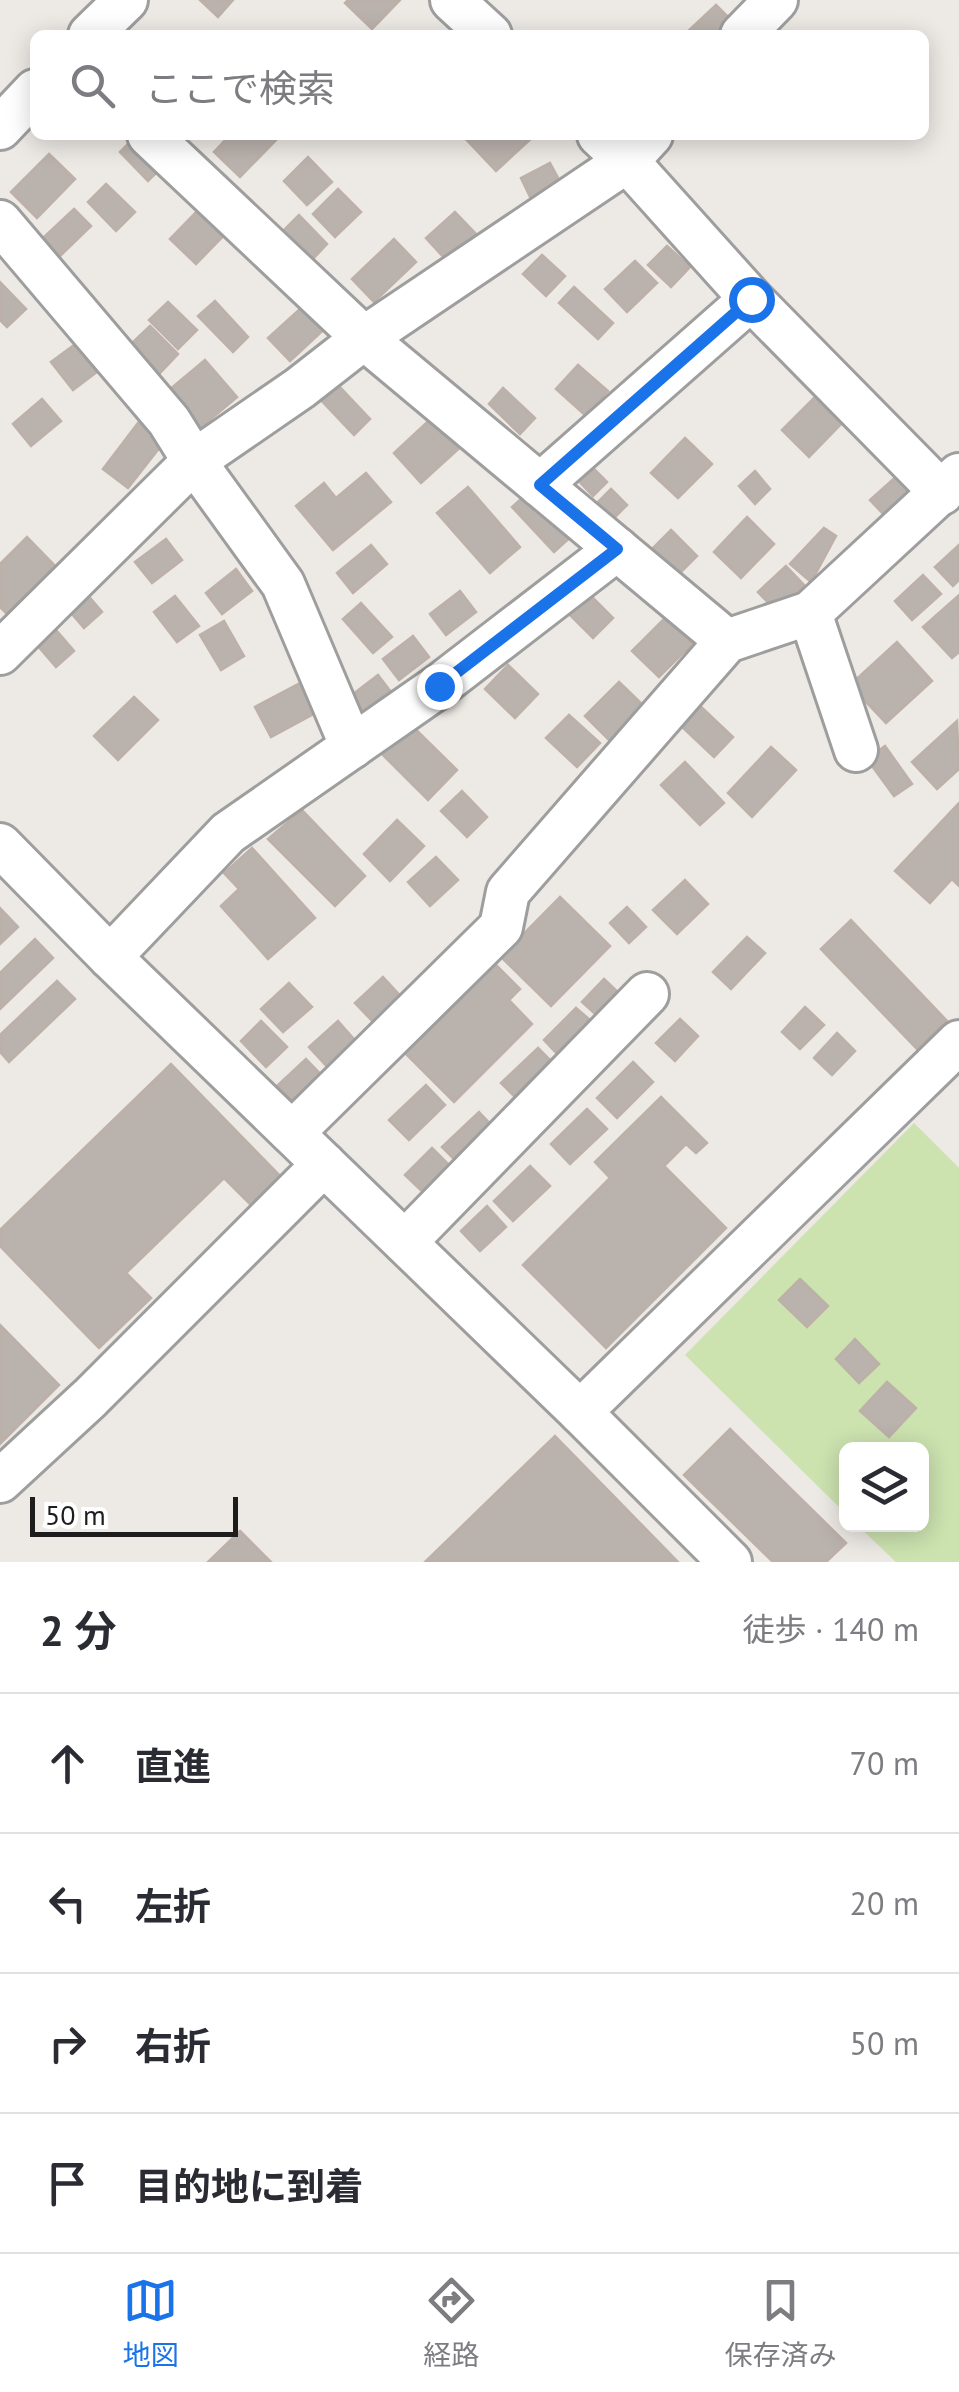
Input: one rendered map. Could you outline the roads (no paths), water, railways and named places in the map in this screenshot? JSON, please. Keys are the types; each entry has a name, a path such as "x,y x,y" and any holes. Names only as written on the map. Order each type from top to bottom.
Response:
{"street":[{"path":"95,30 126,0"},
{"path":"452,0 485,30"},
{"path":"0,128 30,96"},
{"path":"155,140 364,338 727,641"},
{"path":"0,652 194,461 300,388 626,144 751,299 949,497 810,613 727,641 508,892 501,927 292,1133"},
{"path":"0,222 169,421 283,584 352,747"},
{"path":"540,485 751,299"},
{"path":"110,957 228,833 439,686 617,549"},
{"path":"810,613 856,750"},
{"path":"0,845 730,1562"},
{"path":"406,1242 647,994"},
{"path":"580,1412 959,1042"},
{"path":"0,1481 90,1398 324,1164"}]}
